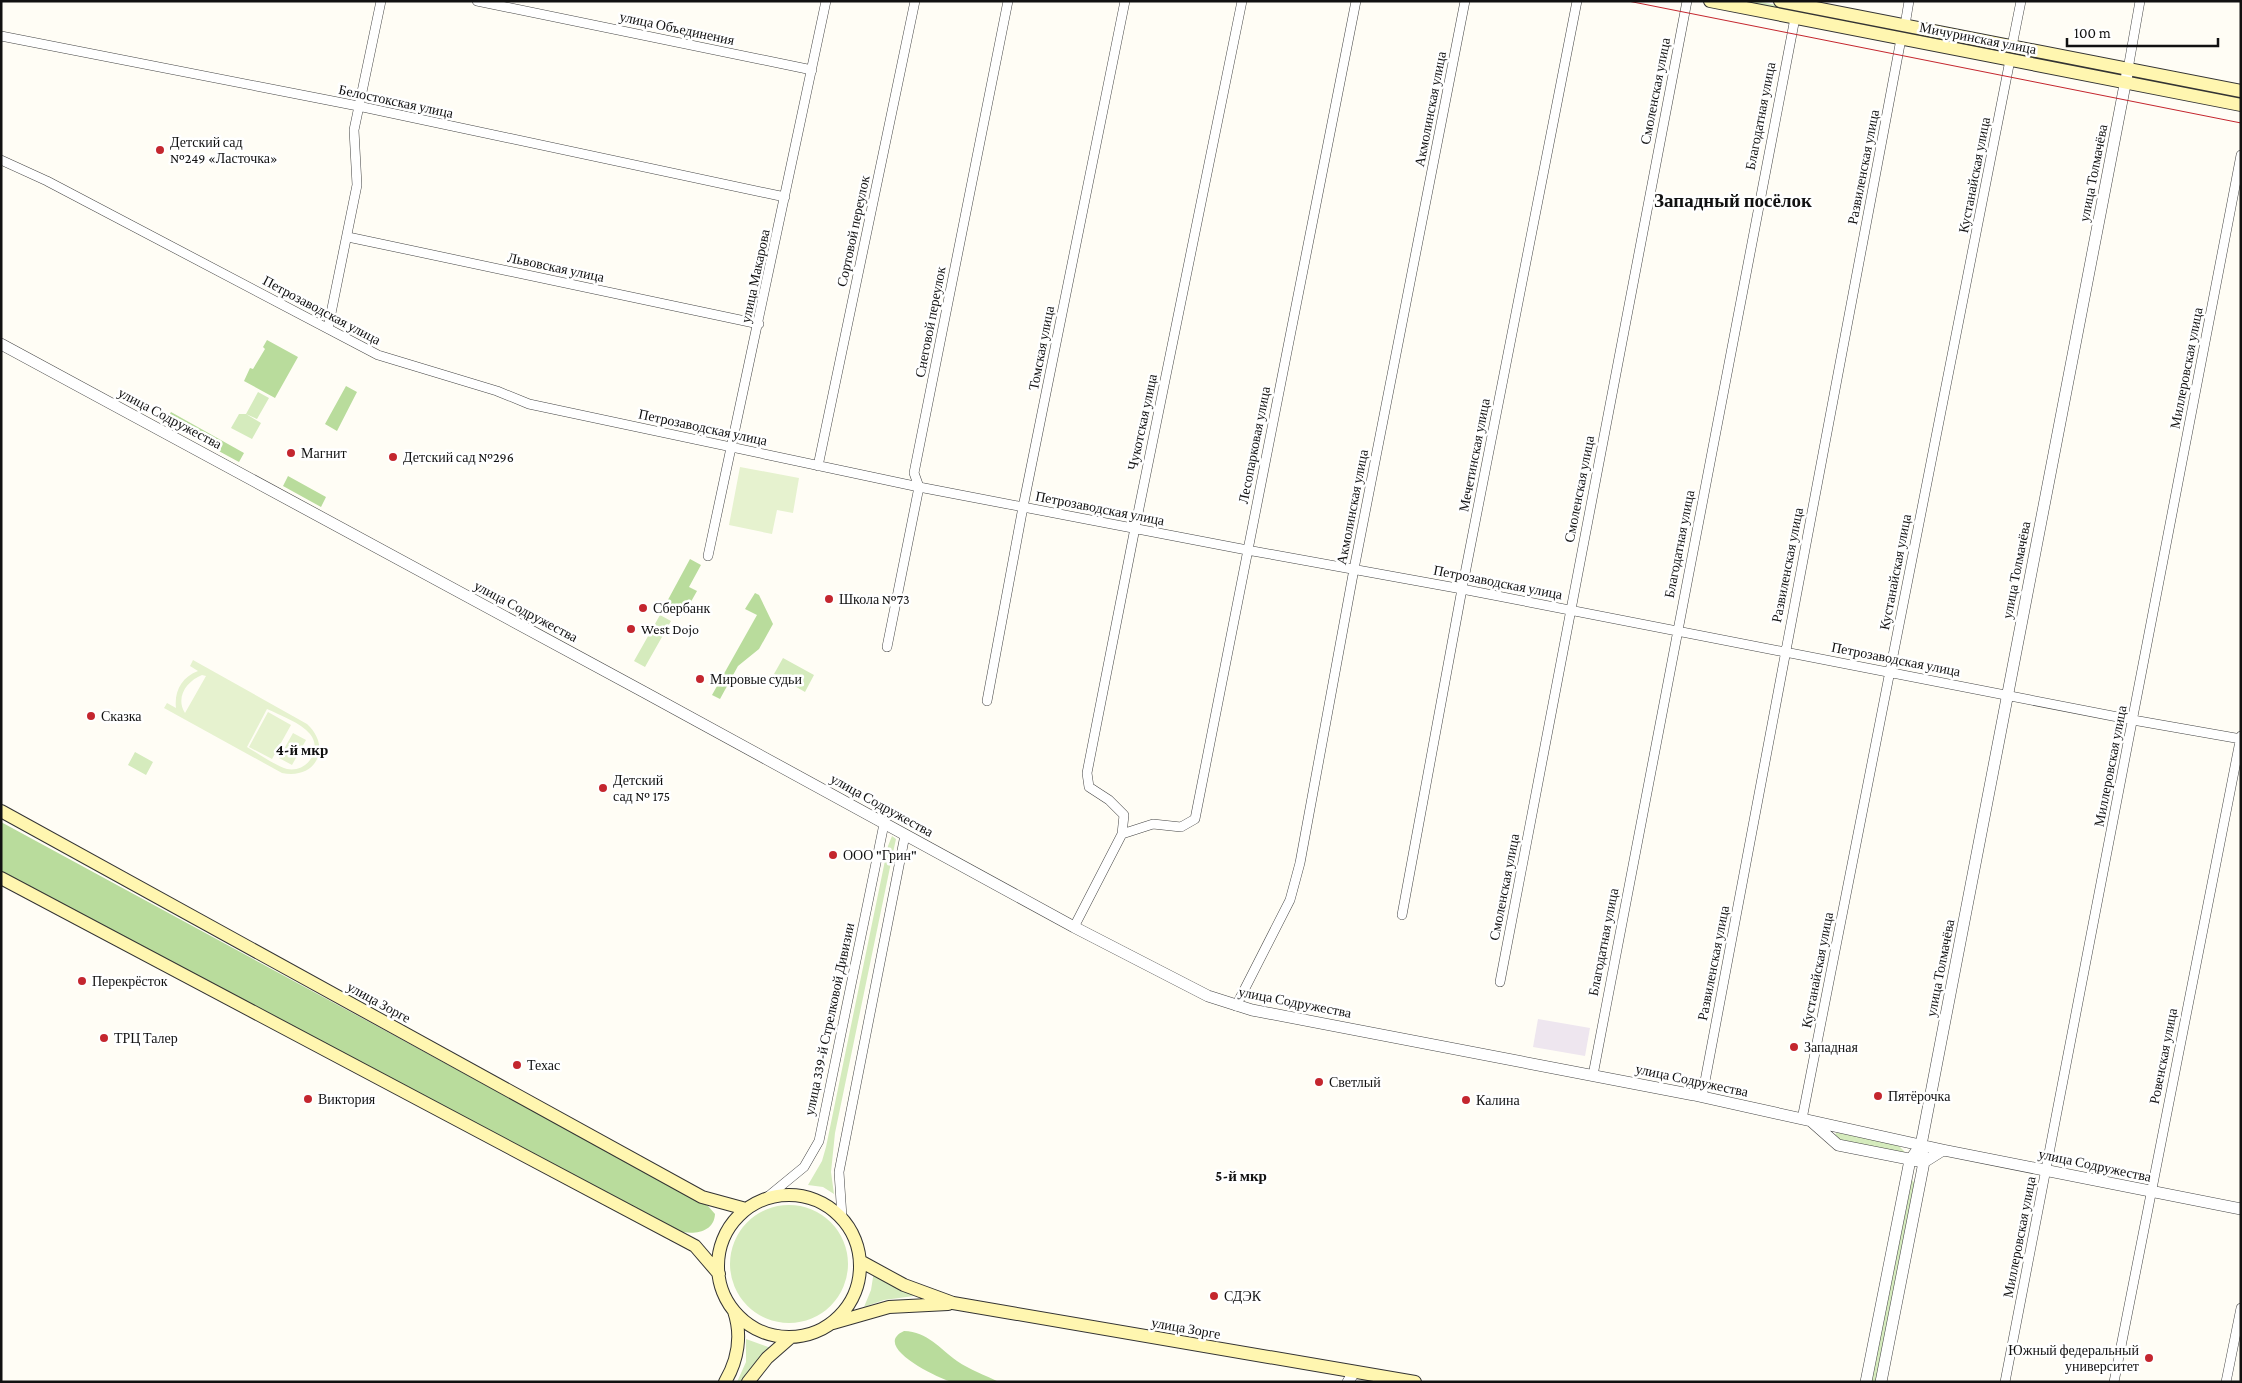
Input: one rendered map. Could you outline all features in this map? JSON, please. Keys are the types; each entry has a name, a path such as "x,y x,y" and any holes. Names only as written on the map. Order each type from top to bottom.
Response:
{"main road":[{"name":"Мичуринская улица","path":"1710,1 2241,105"},
{"name":"Мичуринская улица","path":"1780,1 2241,91"},
{"name":"улица Зорге","path":"1,811 702,1197 746,1209"},
{"path":"1,878 695,1246 718,1274"},
{"path":"725,1382 737,1350 738,1331 734,1311 724,1293 718,1274 719,1255 724,1238 733,1222 746,1209 765,1199 786,1194 806,1196 826,1204 842,1217 854,1238 860,1261 858,1286 846,1308 829,1325 811,1334 791,1337 770,1334 750,1325 734,1311"},
{"name":"улица Зорге","path":"860,1261 904,1285 953,1303 1351,1377 1415,1382"},
{"name":"улица Зорге","path":"829,1325 888,1306 953,1303"},
{"path":"748,1382 767,1358 791,1337"}],"street":[{"path":"328,328 358,186 354,130 382,1"},
{"name":"улица Объединения","path":"477,1 812,70"},
{"name":"улица Макарова","path":"708,556 826,1"},
{"name":"Сортовой переулок","path":"818,466 915,1"},
{"name":"Снеговой переулок","path":"886,647 919,487 914,473 1008,1"},
{"name":"Томская улица","path":"987,701 1023,507 1125,1"},
{"name":"Чукотская улица","path":"1122,834 1124,815 1109,800 1089,787 1087,773 1134,528 1242,1"},
{"name":"Лесопарковая улица","path":"1122,834 1153,824 1181,827 1195,819 1356,1"},
{"name":"Акмолинская улица","path":"1236,1006 1290,900 1300,863 1354,569 1465,1"},
{"name":"Мечетинская улица","path":"1402,915 1462,588 1577,1"},
{"name":"Смоленская улица","path":"1500,982 1687,1"},
{"path":"1905,25 1909,1"},
{"path":"2012,46 2021,1"},
{"name":"улица Толмачёва","path":"1881,1382 1924,1162 1921,1145 2140,1"},
{"name":"Благодатная улица","path":"1593,1076 1795,18"},
{"name":"Белостокская улица","path":"1,36 358,106 785,197"},
{"name":"Развиленская улица","path":"1702,1097 1901,39"},
{"name":"Кустанайская улица","path":"1806,1120 1890,672 2010,60"},
{"name":"Миллеровская улица","path":"2005,1382 2241,155"},
{"name":"Петрозаводская улица","path":"1,160 47,181 390,360 497,392 529,404 919,487 1247,550 1462,588 2132,720 2241,738"},
{"name":"Львовская улица","path":"348,237 758,324"},
{"name":"улица Содружества","path":"1,344 637,687 1074,927 1208,996 1236,1006 1702,1097 1943,1150 2241,1209"},
{"name":"Ровенская улица","path":"2114,1382 2241,738"},
{"name":"улица 339-й Стрелковой Дивизии","path":"765,1199 804,1167 819,1140 884,824"},
{"path":"1074,927 1122,834"},
{"path":"842,1217 839,1172 905,835"},
{"name":"улица Содружества","path":"1806,1120 1838,1145 1924,1162"},
{"name":"улица Толмачёва","path":"1866,1382 1910,1160 1921,1145"},
{"path":"1924,1162 1943,1150"},
{"path":"2226,1382 2241,1308"}],"shaded area":[{"path":"1538,1019 1590,1028 1585,1056 1533,1047"}],"green space":[{"path":"1741,1 1756,1 2115,72 2114,74"},
{"path":"267,340 298,357 275,398 244,381 250,368 253,369 265,349 263,347"},
{"path":"346,386 357,392 337,431 325,424"},
{"path":"258,392 269,398 257,419 246,414"},
{"path":"171,412 244,453 239,462 165,422"},
{"path":"239,414 246,414 261,423 252,439 231,428"},
{"path":"740,467 799,478 793,513 777,510 772,534 729,525"},
{"path":"288,476 326,497 321,507 283,486"},
{"path":"690,559 701,565 689,587 697,591 688,607 680,603 673,614 663,609"},
{"path":"755,593 759,595 773,624 759,649 738,666 720,699 712,695 757,615 745,609"},
{"path":"660,615 671,621 645,667 634,661"},
{"path":"783,658 814,675 805,692 774,674"},
{"path":"193,660 307,724 315,733 319,743 317,760 303,772 294,774 282,773 164,708 167,703 176,708 176,696 180,685 198,671 190,666","holes":["202,675 206,676 185,713 181,701 184,690 187,685","267,709 296,723 310,734 314,740 315,747 311,759 306,764 294,769 287,769 247,747"]},
{"path":"268,712 291,725 272,759 249,747"},
{"path":"293,733 306,740 292,765 279,758"},
{"path":"135,752 153,762 146,775 128,765"},
{"path":"1,822 708,1206 715,1214 714,1220 707,1229 702,1231 690,1233 678,1231 1,871"},
{"path":"892,836 896,839 835,1133 831,1172 834,1194 823,1187 808,1185 822,1161 826,1147 888,846"},
{"path":"1838,1131 1897,1144 1906,1153 1847,1144 1834,1136"},
{"path":"1912,1180 1915,1183 1876,1382 1871,1382"},
{"path":"789,1205 812,1209 831,1222 844,1241 848,1264 844,1287 831,1306 812,1319 789,1323 766,1319 747,1306 734,1287 730,1264 734,1241 747,1222 766,1209"},
{"path":"874,1271 886,1282 914,1296 884,1300 864,1307 871,1290"},
{"path":"904,1331 920,1334 933,1341 962,1364 999,1382 949,1381 932,1374 909,1360 895,1345 896,1337"},
{"path":"746,1339 771,1348 753,1365 741,1382 737,1382 746,1362"}],"tram line":[{"path":"1628,1 2241,123"}],"place":[{"name":"Детский сад №249 «Ласточка»","path":"160,150"},
{"name":"Магнит","path":"291,453"},
{"name":"Детский сад №296","path":"393,457"},
{"name":"Школа №73","path":"829,599"},
{"name":"Сбербанк","path":"643,608"},
{"name":"West Dojo","path":"631,629"},
{"name":"Мировые судьи","path":"700,679"},
{"name":"Сказка","path":"91,716"},
{"name":"Детский сад № 175","path":"603,788"},
{"name":"ООО \"Грин\"","path":"833,855"},
{"name":"Перекрёсток","path":"82,981"},
{"name":"ТРЦ Талер","path":"104,1038"},
{"name":"Западная","path":"1794,1047"},
{"name":"Техас","path":"517,1065"},
{"name":"Светлый","path":"1319,1082"},
{"name":"Пятёрочка","path":"1878,1096"},
{"name":"Виктория","path":"308,1099"},
{"name":"Калина","path":"1466,1100"},
{"name":"СДЭК","path":"1214,1296"},
{"name":"Южный федеральный университет","path":"2149,1358"}],"district":[{"name":"Западный посёлок","path":"1733,200"},
{"name":"4-й мкр","path":"302,750"},
{"name":"5-й мкр","path":"1241,1176"}]}
